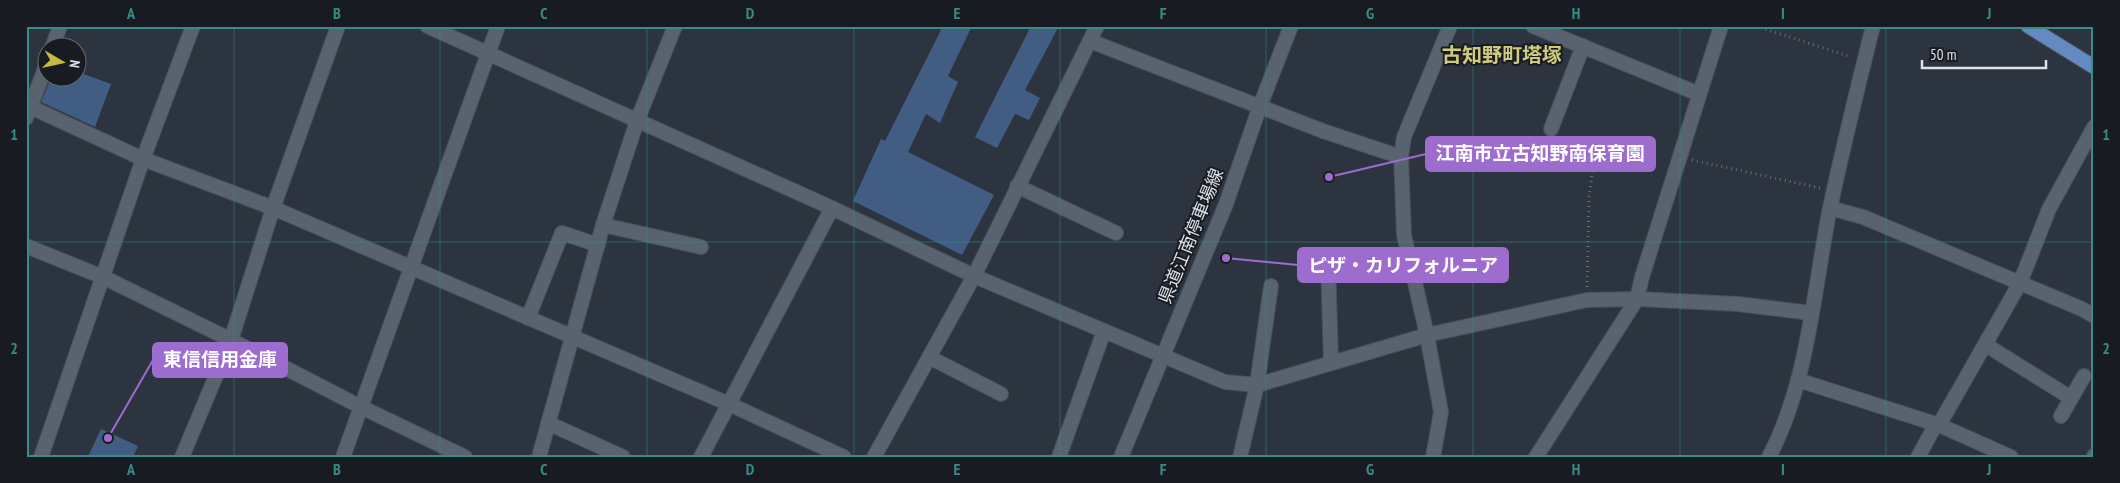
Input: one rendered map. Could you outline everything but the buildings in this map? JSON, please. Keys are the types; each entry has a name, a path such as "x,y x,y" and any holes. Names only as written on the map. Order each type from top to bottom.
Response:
{"main road":[{"path":"2028,26 2094,67"}],"street":[{"path":"56,38 60,26"},
{"path":"41,457 143,159 193,26"},
{"path":"182,457 231,340 273,208 338,26"},
{"path":"427,26 832,208 974,276 1225,382 1257,385 1427,335 1587,300 1637,299 1738,304 1811,313"},
{"path":"343,457 498,26"},
{"path":"538,457 603,225 637,121 675,26"},
{"path":"874,457 974,276 1097,26"},
{"name":"県道江南停車場線","path":"1121,457 1226,204 1260,106 1291,26"},
{"path":"1433,457 1441,412 1427,335 1404,235 1401,157 1404,137 1450,26"},
{"path":"1534,26 1561,31 1583,46 1699,94"},
{"path":"1536,457 1637,299 1642,277 1721,26"},
{"path":"1769,457 1779,438 1798,380 1830,208 1873,26"},
{"path":"1090,41 1323,131 1401,157"},
{"path":"1551,129 1583,46"},
{"path":"38,86 28,110 143,159 273,208 728,404 844,457"},
{"path":"1918,457 1986,345 2020,283 2049,209 2094,126"},
{"path":"1017,186 1116,233"},
{"path":"701,457 832,208"},
{"path":"1830,208 1863,217 2094,316"},
{"path":"603,225 701,247"},
{"path":"528,318 562,233 598,245"},
{"path":"26,246 103,277 361,407 465,457"},
{"path":"1328,262 1331,363"},
{"path":"1240,457 1257,385 1271,286"},
{"path":"1059,457 1104,331"},
{"path":"1986,345 2071,398"},
{"path":"929,357 1001,394"},
{"path":"2061,416 2084,376"},
{"path":"1798,380 1937,425 2011,457"},
{"path":"548,423 623,457"}],"path":[{"path":"1756,26 1813,46 1864,60"},
{"path":"1587,300 1589,197 1595,151"},
{"path":"1679,157 1834,191"}],"place":[{"name":"江南市立古知野南保育園","path":"1329,177"},
{"name":"ピザ・カリフォルニア","path":"1226,258"},
{"name":"東信信用金庫","path":"108,438"}],"district":[{"name":"古知野町塔塚","path":"1502,55"}]}
